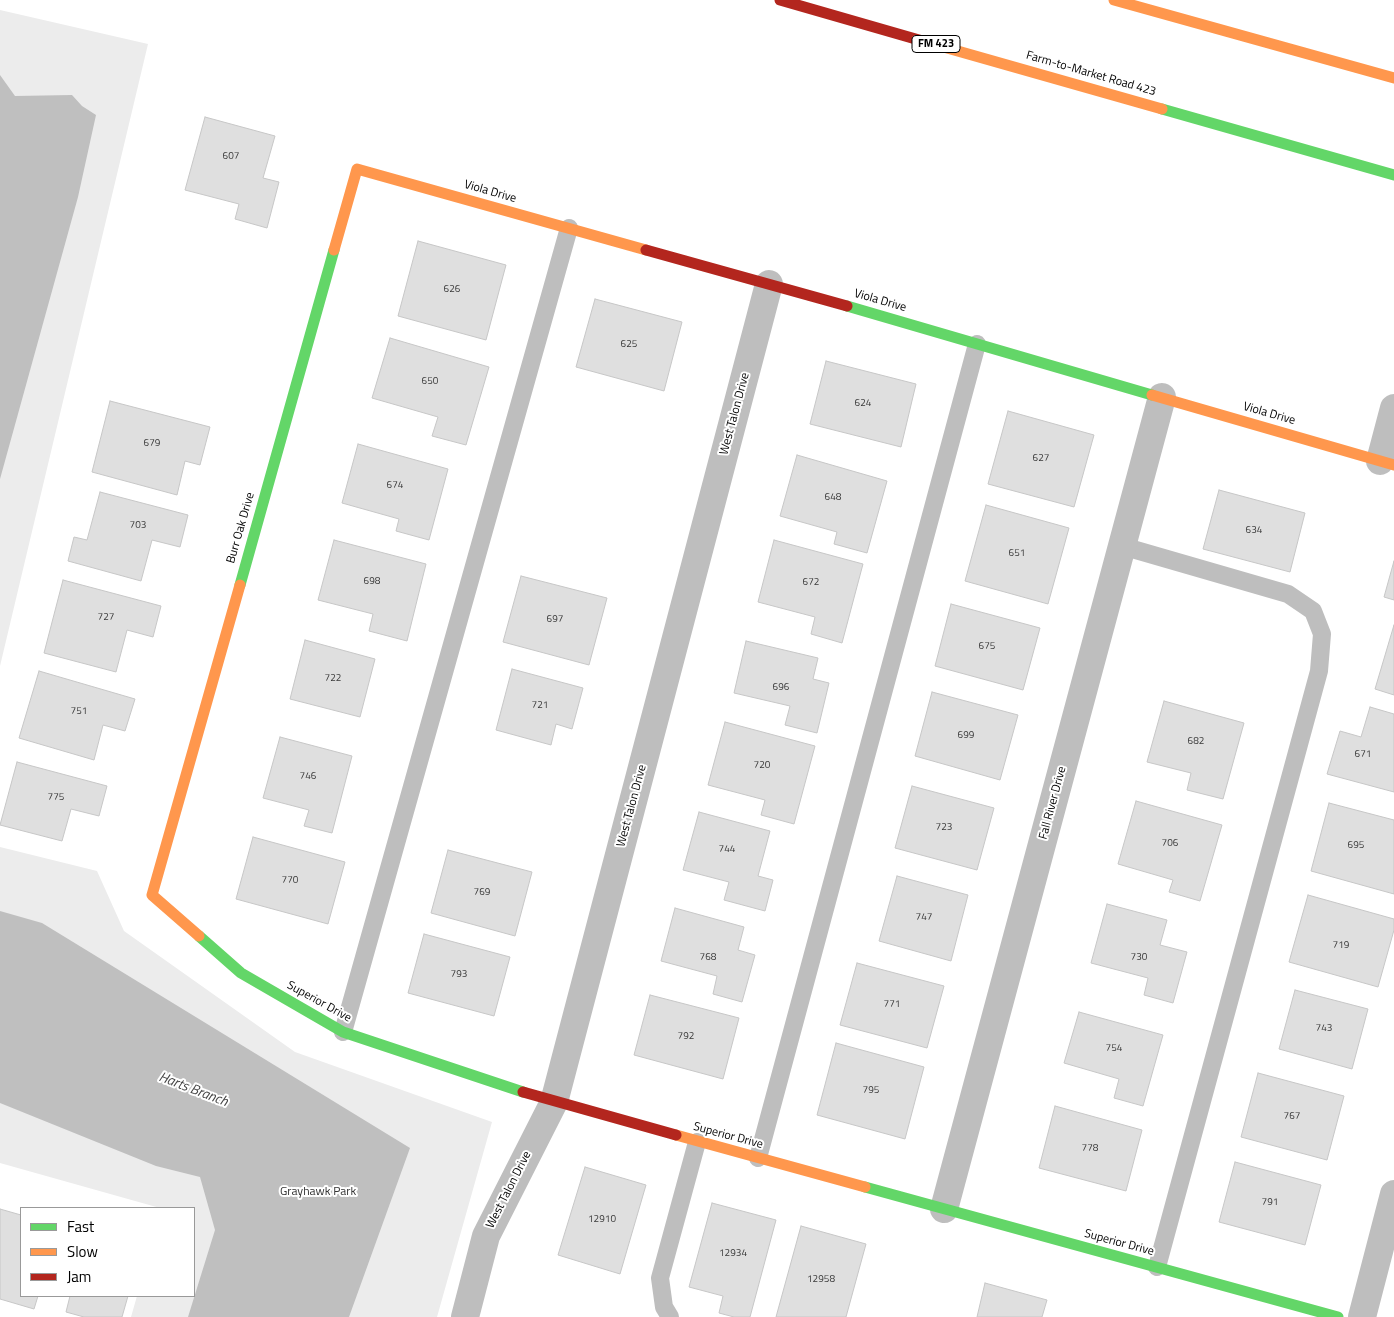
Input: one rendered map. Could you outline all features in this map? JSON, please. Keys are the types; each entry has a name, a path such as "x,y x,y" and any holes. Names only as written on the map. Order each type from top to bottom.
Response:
{"street":[{"name":"Farm-to-Market Road 423","path":"780,0 1394,175"},
{"path":"1114,0 1394,78"},
{"name":"Viola Drive","path":"357,169 769,284 1387,463"},
{"name":"Burr Oak Drive","path":"152,895 357,169"},
{"name":"West Talon Drive","path":"465,1317 486,1236 554,1102 769,284"},
{"name":"Fall River Drive","path":"944,1209 1162,397"},
{"path":"1387,463 1394,408"},
{"name":"Superior Drive","path":"152,895 241,973 343,1032 554,1102 1338,1317"},
{"path":"1362,1317 1394,1194"}],"lane":[{"path":"343,1032 569,228"},
{"path":"758,1158 977,344"},
{"path":"1122,546 1288,594 1313,611 1322,634 1320,671 1157,1267"},
{"path":"670,1317 664,1307 660,1278 697,1142"}],"green space":[{"path":"0,10 148,44 0,666"},
{"name":"Grayhawk Park","path":"0,847 97,871 124,931 295,1052 492,1122 437,1317 131,1317 137,1297 195,1297 195,1207 156,1207 0,1163"}],"water":[{"path":"0,75 15,96 72,95 82,106 96,115 78,197 0,479"},
{"name":"Grayhawk Park","path":"0,911 42,923 410,1148 349,1317 188,1317 215,1230 200,1177 156,1166 0,1103"}],"building":[{"path":"205,117 275,136 263,178 279,182 267,228 235,219 239,204 185,190"},
{"path":"418,241 506,265 486,340 398,316"},
{"path":"595,299 682,322 664,391 576,367"},
{"path":"390,338 489,367 466,445 432,436 438,417 372,398"},
{"path":"826,361 916,384 901,447 810,424"},
{"path":"110,401 210,427 200,465 185,461 177,495 92,472"},
{"path":"1008,411 1094,435 1074,507 988,484"},
{"path":"358,444 448,469 429,540 396,531 399,519 342,503"},
{"path":"797,455 887,481 867,553 834,544 837,532 780,516"},
{"path":"1219,490 1305,513 1290,572 1203,549"},
{"path":"100,492 188,515 180,547 152,540 141,581 68,561 74,537 87,540"},
{"path":"986,505 1069,528 1048,604 965,581"},
{"path":"334,540 426,564 407,641 369,631 373,614 318,600"},
{"path":"774,540 863,564 842,643 811,634 815,617 758,602"},
{"path":"1394,561 1394,600 1384,597"},
{"path":"521,576 607,598 589,665 503,642"},
{"path":"63,580 161,606 153,637 127,630 116,672 44,653"},
{"path":"951,604 1040,628 1023,690 935,666"},
{"path":"1394,625 1394,695 1375,689"},
{"path":"305,640 375,659 360,717 290,699"},
{"path":"746,641 818,658 813,679 829,683 817,733 785,725 790,706 734,693"},
{"path":"512,669 583,688 572,729 556,724 551,745 496,730"},
{"path":"39,671 135,699 125,731 103,725 94,760 19,738"},
{"path":"932,692 1018,715 1000,780 915,756"},
{"path":"1164,701 1244,723 1223,799 1187,790 1191,773 1147,762"},
{"path":"1370,707 1394,714 1394,792 1327,774 1340,731 1361,737"},
{"path":"725,722 815,746 794,824 761,815 765,800 708,785"},
{"path":"280,737 352,756 332,833 304,826 309,810 263,798"},
{"path":"17,762 107,786 99,816 71,809 62,841 0,825"},
{"path":"912,786 994,808 977,870 895,848"},
{"path":"1136,801 1222,825 1200,901 1169,892 1173,880 1118,864"},
{"path":"1329,803 1394,820 1394,894 1311,871"},
{"path":"699,812 770,831 758,876 773,880 765,911 724,900 729,882 683,870"},
{"path":"253,837 345,862 328,924 236,899"},
{"path":"448,850 532,872 515,936 431,913"},
{"path":"897,876 968,895 951,961 879,941"},
{"path":"1308,895 1394,919 1394,930 1378,987 1289,962"},
{"path":"1107,904 1167,920 1160,945 1187,952 1173,1003 1144,995 1148,978 1091,963"},
{"path":"675,908 744,927 738,950 755,955 742,1002 713,994 717,976 661,961"},
{"path":"424,934 510,957 494,1016 408,993"},
{"path":"857,963 944,986 927,1048 840,1025"},
{"path":"1295,990 1368,1009 1352,1069 1279,1049"},
{"path":"650,995 739,1018 723,1079 634,1055"},
{"path":"1079,1012 1163,1035 1143,1106 1114,1098 1119,1079 1064,1063"},
{"path":"836,1043 924,1067 905,1139 817,1115"},
{"path":"1258,1073 1344,1096 1327,1160 1241,1137"},
{"path":"1055,1106 1142,1130 1126,1191 1039,1168"},
{"path":"1235,1162 1321,1185 1305,1245 1219,1222"},
{"path":"585,1167 646,1185 620,1274 558,1255"},
{"path":"712,1203 776,1220 750,1317 734,1317 719,1313 723,1296 689,1287"},
{"path":"0,1209 20,1215 20,1297 38,1297 34,1309 0,1299"},
{"path":"801,1226 866,1244 846,1317 776,1317"},
{"path":"985,1283 1047,1300 1042,1317 977,1317"},
{"path":"70,1297 128,1297 122,1317 84,1317 66,1312"}],"traffic: fast":[{"path":"1162,109 1394,175"},
{"path":"240,585 334,250"},
{"path":"847,306 1152,395"},
{"path":"199,936 241,973 343,1032 523,1092"},
{"path":"865,1187 1338,1317"}],"traffic: slow":[{"path":"1114,0 1394,78"},
{"path":"926,42 1162,109"},
{"path":"334,250 357,169 646,250"},
{"path":"1152,395 1394,465"},
{"path":"199,936 152,895 240,585"},
{"path":"676,1135 865,1187"}],"traffic: jam":[{"path":"780,0 926,42"},
{"path":"646,250 847,306"},
{"path":"523,1092 676,1135"}],"water label":[{"name":"Harts Branch","path":"193,1090"}]}
